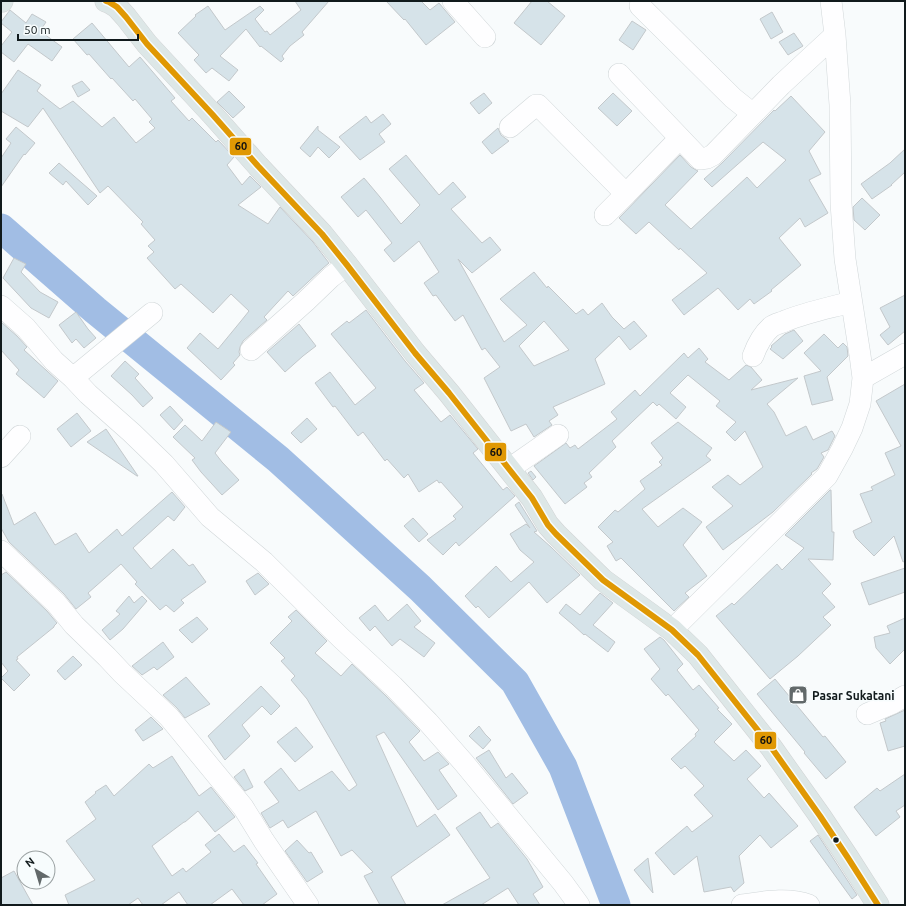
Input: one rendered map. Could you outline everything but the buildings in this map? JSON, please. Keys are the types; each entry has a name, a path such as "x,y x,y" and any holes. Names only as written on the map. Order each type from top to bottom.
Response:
{"main road":[{"path":"115,3 147,44 322,234 347,264 415,354 450,393 532,498 548,525 556,534 603,580 672,630 698,655 771,747 820,816 878,905"}],"street":[{"path":"453,1 485,37"},
{"path":"672,630 827,476 842,450 852,428 860,404 862,378 860,356 844,259 841,203 840,104 831,1"},
{"path":"640,6 733,98 753,114"},
{"path":"619,74 700,159 707,158 713,155 787,79 835,35"},
{"path":"510,127 536,105 538,105 626,194"},
{"path":"605,215 680,138"},
{"path":"251,350 306,301 331,276 347,264"},
{"path":"753,356 760,338 772,327 810,312 851,302"},
{"path":"1,306 26,328 54,361 88,394 164,464 210,517 264,562 341,638 393,686 428,722 464,763 563,883 579,905"},
{"path":"73,378 152,312"},
{"path":"862,378 905,354"},
{"path":"509,469 558,435"},
{"path":"1,458 20,436"},
{"path":"1,551 56,603 74,625 122,673 169,717 243,807 264,841 308,905"},
{"path":"867,714 905,696"},
{"path":"742,905 795,901 809,905"}],"waterway":[{"path":"1,228 95,310 278,459 420,588 515,682 563,767 616,905"}],"transit line":[{"name":"60","path":"106,1 117,7 147,44 322,234 415,353 449,393 532,498 548,525 556,534 603,580 672,630 698,655 771,747 820,816 878,905"}],"place":[{"name":"Pasar Sukatani","path":"798,695"}]}
